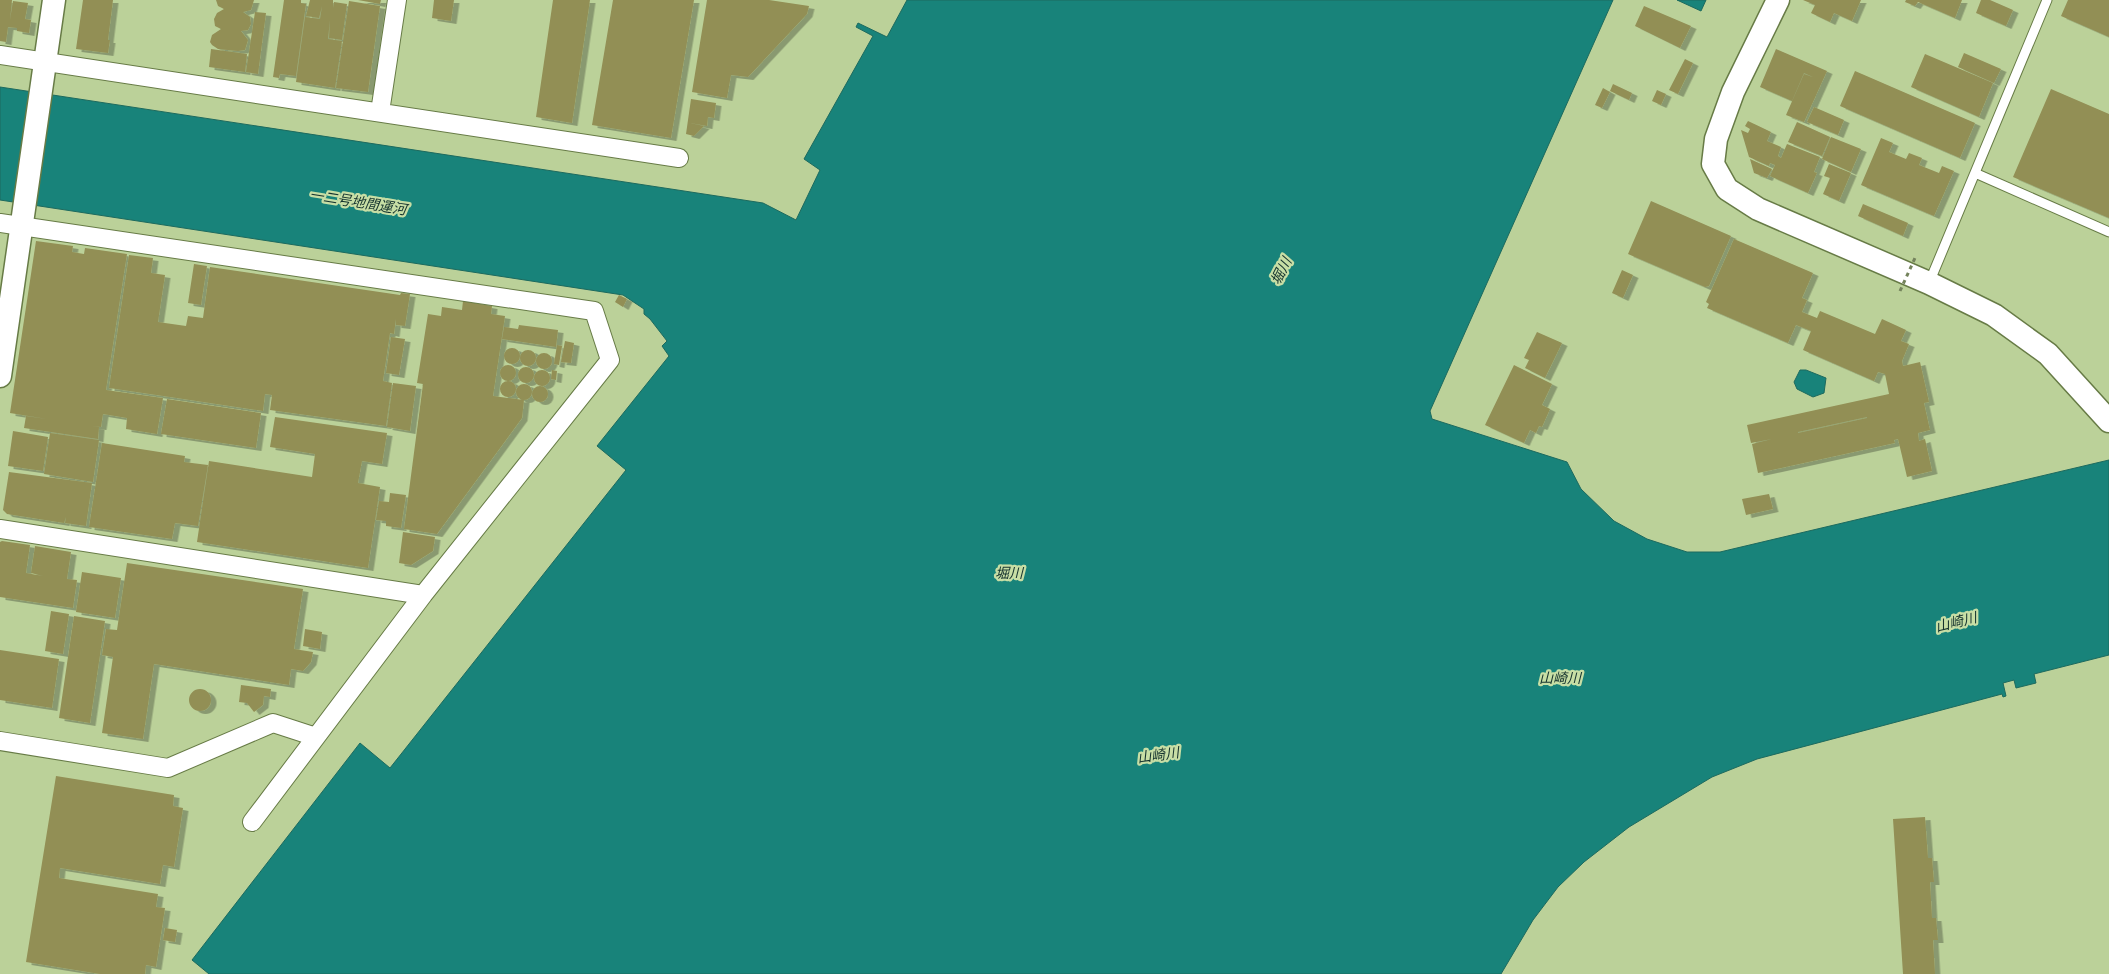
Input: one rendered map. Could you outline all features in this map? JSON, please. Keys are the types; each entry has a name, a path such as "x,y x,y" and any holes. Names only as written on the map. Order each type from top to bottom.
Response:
{"street":[{"path":"0,376 15,219 43,72 54,0"},
{"path":"380,112 396,0"},
{"path":"1778,0 1733,92 1716,139 1713,164 1727,189 1758,210 1929,283 1994,315 2048,354 2108,418"},
{"path":"0,55 43,72 380,112 679,158"},
{"path":"15,219 594,312 610,360 423,595 252,822"},
{"path":"0,529 423,595"},
{"path":"0,741 168,768 274,723 316,737"}],"lane":[{"path":"1929,283 2047,0"},
{"path":"1975,173 2109,232"}],"path":[{"path":"1900,291 1915,258"}],"water":[{"name":"堀川","path":"907,0 1613,0 1430,411 1432,419 1567,462 1581,489 1614,521 1647,539 1687,552 1720,552 2109,460 2109,655 2034,674 2036,683 2016,688 2014,680 2003,683 2006,696 2003,697 2002,694 1757,759 1712,777 1629,827 1584,862 1558,887 1533,920 1501,974 209,974 192,960 360,743 390,768 626,470 597,446 669,356 662,346 667,341 644,314 644,309 623,295 0,200 0,87 763,203 796,220 820,170 804,159 873,36 856,27 858,23 887,37"},
{"path":"1677,0 1706,0 1701,11"},
{"path":"1800,370 1806,370 1826,378 1824,393 1813,397 1797,389 1794,382"}],"building":[{"path":"0,0 12,0 10,20 13,1 28,3 25,19 31,20 29,33 17,31 17,28 8,27 6,42 0,41"},
{"path":"83,0 113,0 108,53 76,49"},
{"path":"216,0 254,0 251,10 243,12 250,17 251,24 248,30 241,31 248,40 245,50 218,49 210,42 212,35 221,29 215,26 214,19 217,13 224,9 218,6"},
{"path":"284,0 301,0 301,3 306,4 296,76 280,74 279,78 273,77"},
{"path":"310,0 333,0 333,8 334,2 347,4 342,40 329,38 330,20 328,39 342,41 335,88 296,82 305,17 320,19 322,6 319,18 306,16"},
{"path":"358,0 381,0 380,4"},
{"path":"434,0 454,0 451,21 432,18"},
{"path":"553,0 590,0 572,123 536,117"},
{"path":"613,0 694,0 671,138 592,125"},
{"path":"707,0 769,0 809,6 807,14 748,77 731,75 727,98 692,92"},
{"path":"1803,0 1861,0 1852,21 1834,13 1830,22 1811,13 1815,5"},
{"path":"1906,0 1962,0 1955,18 1918,2 1915,6 1905,2"},
{"path":"1981,0 1990,0 2013,10 2006,26 1976,13"},
{"path":"2068,0 2109,0 2109,37 2061,16"},
{"path":"349,1 380,6 368,92 336,88"},
{"path":"1644,6 1691,26 1680,48 1635,26"},
{"path":"255,12 266,13 258,74 246,72"},
{"path":"211,49 247,54 245,72 209,67"},
{"path":"1776,49 1827,71 1804,122 1786,115 1804,74 1813,77 1804,73 1792,101 1760,87"},
{"path":"1964,53 2001,69 1994,83 1958,67"},
{"path":"1925,54 1993,83 1979,117 1911,87"},
{"path":"1685,59 1693,63 1678,94 1669,90"},
{"path":"1855,71 1975,123 1960,158 1840,106"},
{"path":"1613,84 1632,93 1629,100 1610,91"},
{"path":"1603,88 1610,92 1602,108 1595,105"},
{"path":"2051,89 2109,114 2109,218 2013,177"},
{"path":"1657,90 1666,94 1661,105 1652,101"},
{"path":"691,99 716,103 714,118 708,117 707,126 690,123 704,126 694,136 686,134"},
{"path":"1814,107 1844,120 1838,135 1807,122"},
{"path":"1748,121 1771,132 1767,141 1781,147 1778,156 1781,158 1787,144 1820,157 1814,172 1817,173 1808,193 1770,176 1775,165 1770,163 1769,166 1749,157 1741,130 1748,133 1750,129 1745,126"},
{"path":"1797,122 1830,137 1822,156 1788,142"},
{"path":"1831,137 1861,149 1851,172 1822,159"},
{"path":"1881,138 1893,143 1889,152 1906,159 1909,153 1922,158 1919,165 1939,173 1942,166 1954,171 1934,216 1861,185"},
{"path":"1750,159 1772,169 1767,178 1754,173"},
{"path":"1829,164 1851,173 1839,201 1823,194 1830,178 1824,176"},
{"path":"1651,201 1731,236 1709,286 1705,287 1628,254"},
{"path":"1863,204 1908,223 1903,236 1858,216"},
{"path":"1734,239 1813,273 1802,298 1807,300 1802,312 1817,318 1820,311 1875,334 1882,319 1906,330 1901,341 1909,344 1902,361 1903,366 1920,362 1929,402 1924,403 1930,430 1918,433 1919,441 1925,439 1932,471 1907,477 1898,439 1894,440 1895,443 1758,473 1752,444 1772,439 1751,443 1747,425 1889,394 1885,374 1878,372 1874,381 1803,350 1811,331 1796,325 1788,343 1707,308 1709,304 1706,302","holes":["1867,417 1867,418 1798,433"]},
{"path":"36,241 73,246 72,252 84,254 85,248 127,254 106,390 163,398 157,434 126,429 127,418 103,414 101,427 92,426 99,427 98,439 24,428 26,416 47,419 10,413"},
{"path":"129,255 153,258 151,273 165,275 158,322 186,326 188,316 203,318 210,267 400,295 401,293 410,294 405,326 396,325 396,319 394,334 390,333 383,381 392,383 386,426 270,410 272,395 265,394 263,411 109,388"},
{"path":"194,264 207,266 201,305 188,303"},
{"path":"1622,270 1633,275 1623,298 1612,293"},
{"path":"619,295 627,299 623,307 615,302"},
{"path":"463,301 492,306 491,314 505,316 493,396 524,400 522,418 437,534 404,529 423,384 417,383 428,314 441,316 442,307 462,310"},
{"path":"519,325 558,330 556,347 502,339 504,327 518,329"},
{"path":"1537,332 1562,343 1545,378 1525,368 1529,360 1524,358"},
{"path":"391,337 405,339 399,375 386,373"},
{"path":"565,341 574,343 571,363 561,362"},
{"path":"557,345 562,346 559,365 554,364"},
{"path":"512,348 520,356 512,364 504,356"},
{"path":"528,350 536,358 528,366 520,358"},
{"path":"544,353 552,361 544,369 536,361"},
{"path":"508,365 516,373 508,381 500,373"},
{"path":"1514,365 1552,384 1542,405 1550,409 1542,427 1539,426 1536,433 1530,430 1524,443 1485,425"},
{"path":"526,367 534,375 526,383 518,375"},
{"path":"542,370 550,378 542,386 534,378"},
{"path":"552,370 557,371 556,380 551,379"},
{"path":"508,381 516,389 508,397 500,389"},
{"path":"393,383 416,386 410,431 387,427"},
{"path":"524,384 532,392 524,400 516,392"},
{"path":"540,386 548,394 540,402 532,394"},
{"path":"167,399 261,413 256,448 161,434"},
{"path":"275,417 387,433 382,464 362,461 358,483 380,487 368,568 197,542 209,461 312,477 315,454 270,447"},
{"path":"13,431 48,437 43,471 8,466"},
{"path":"50,433 99,440 93,482 44,474"},
{"path":"102,443 185,456 184,462 208,465 198,526 175,523 172,539 89,527"},
{"path":"9,472 92,483 86,526 65,523 66,517 64,523 7,514 3,510"},
{"path":"390,493 406,495 401,528 386,526 386,521 376,520 379,501 389,502"},
{"path":"1769,494 1773,509 1746,515 1742,499"},
{"path":"403,532 435,537 433,551 411,565 399,563"},
{"path":"0,542 30,545 26,573 43,576 31,573 35,546 71,552 67,579 77,580 73,608 0,597"},
{"path":"127,563 303,589 294,649 313,652 311,662 303,671 291,669 289,685 154,664 143,739 102,733 113,657 102,655 106,629 117,630"},
{"path":"82,572 121,578 115,618 76,612"},
{"path":"51,611 69,614 63,654 45,651"},
{"path":"74,616 105,621 90,723 59,718"},
{"path":"305,629 322,632 320,649 303,646"},
{"path":"0,650 59,659 52,708 0,700"},
{"path":"241,685 271,689 270,697 264,696 263,705 254,712 247,703 239,702"},
{"path":"200,689 208,692 211,700 208,708 200,711 192,708 189,700 192,692"},
{"path":"56,776 174,795 173,806 183,808 174,867 163,865 160,884 60,868 59,878 158,894 156,907 165,908 156,967 146,965 145,974 100,974 26,962"},
{"path":"1925,817 1928,858 1932,858 1934,882 1930,882 1932,918 1936,918 1938,940 1933,940 1935,974 1903,974 1893,819"},
{"path":"165,928 177,930 175,942 163,940"}],"water label":[{"name":"一二号地間運河","path":"358,202"},
{"name":"山崎川","path":"1956,622"},
{"name":"山崎川","path":"1560,678"},
{"name":"山崎川","path":"1158,755"}]}
